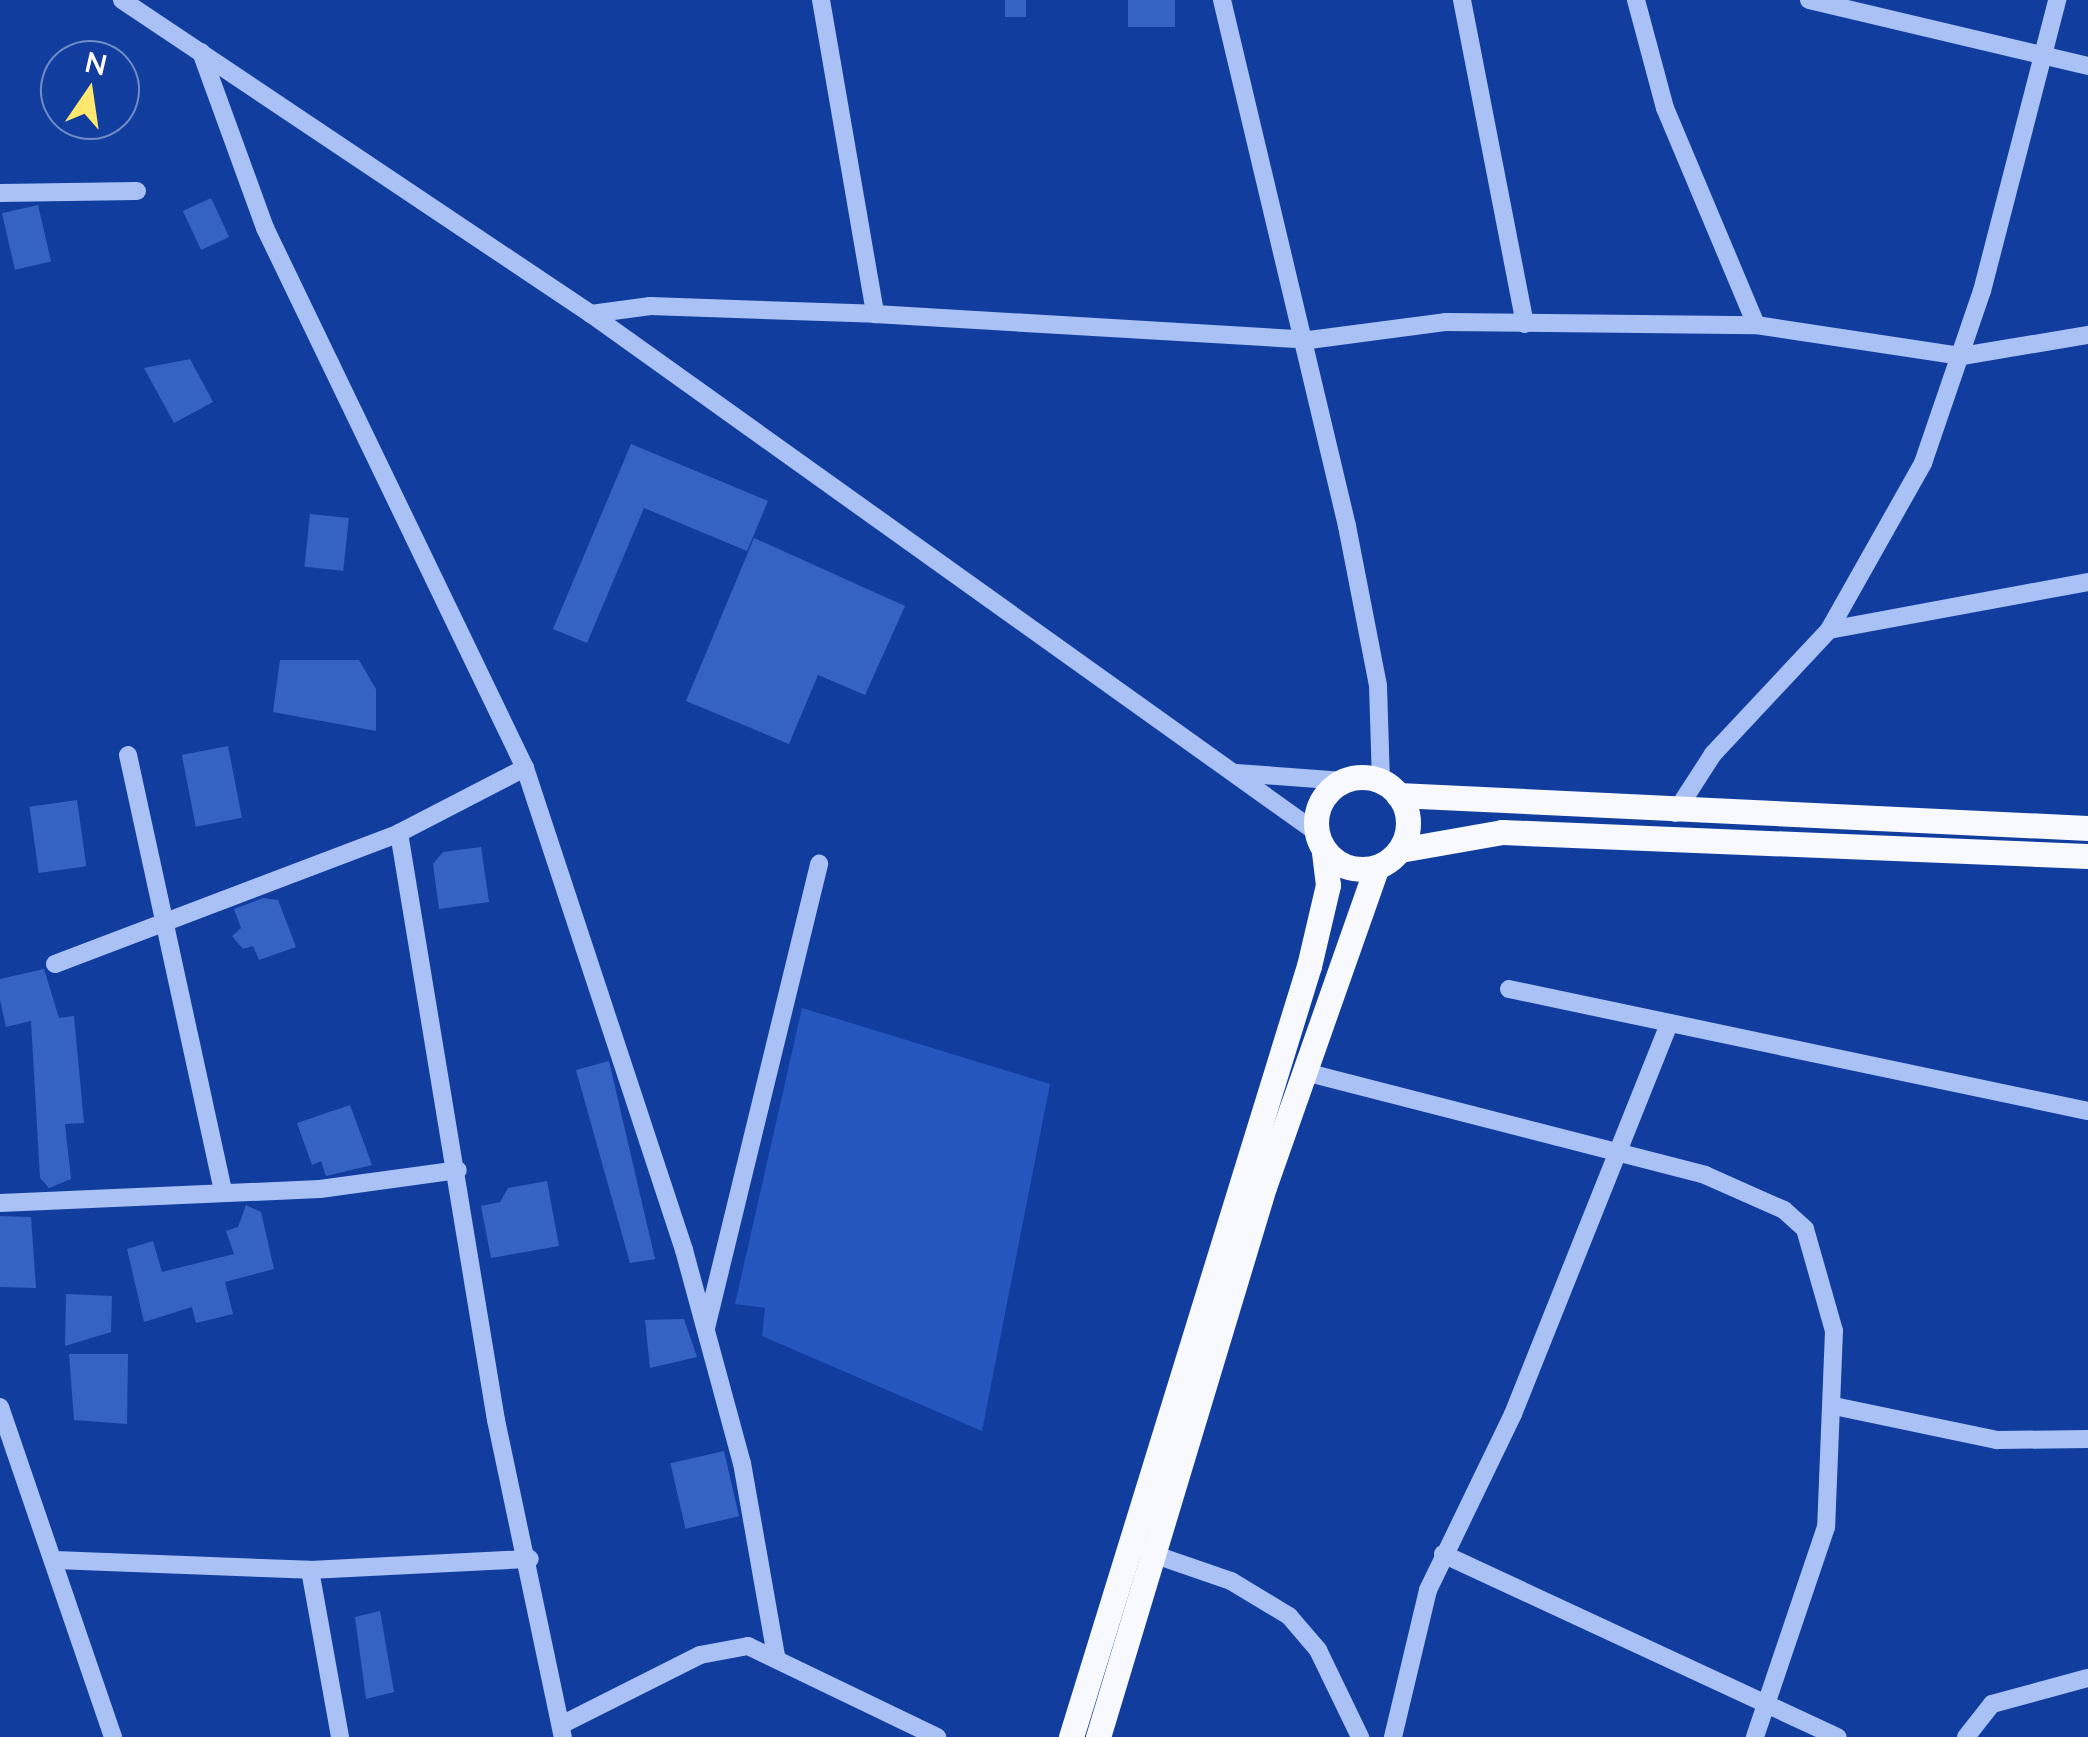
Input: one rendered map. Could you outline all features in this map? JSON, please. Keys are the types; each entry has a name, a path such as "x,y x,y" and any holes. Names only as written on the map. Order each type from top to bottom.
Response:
{"main road":[{"path":"1098,1737 1141,1550 1309,966 1328,884 1320,841 1327,793 1344,781 1674,814 2088,828"},
{"path":"1389,788 1408,822 1400,850"},
{"path":"1954,824 1954,852"},
{"path":"1320,841 1358,870 1377,867 1400,850 1516,832 2088,856"},
{"path":"1071,1737 1141,1550 1377,867"}],"street":[{"path":"122,0 140,5 201,52 590,314 1236,773 1320,841"},
{"path":"821,0 875,314"},
{"path":"1222,0 1309,340 1378,686 1389,788"},
{"path":"1462,0 1525,324"},
{"path":"1636,0 1665,108 1756,325"},
{"path":"1809,0 2088,66"},
{"path":"1674,814 1713,754 1828,630 1922,463 1962,356 2056,0"},
{"path":"201,52 265,228 526,768 653,1144 704,1339 742,1463 776,1656"},
{"path":"0,193 137,190"},
{"path":"590,314 650,306 875,314 1309,340 1445,322 1756,325 1962,356 2088,336"},
{"path":"1828,630 2088,582"},
{"path":"128,756 160,918 223,1191"},
{"path":"55,964 160,918 399,833 526,768"},
{"path":"1236,773 1344,781"},
{"path":"399,833 458,1170 496,1420 530,1559 562,1731 720,1647 776,1656 937,1737"},
{"path":"704,1339 819,864"},
{"path":"1508,989 2088,1111"},
{"path":"1393,1737 1414,1626 1443,1554 1514,1414 1611,1152 1668,1024"},
{"path":"1305,1072 1611,1152 1754,1194 1804,1229 1834,1331 1834,1406 1822,1544 1755,1737"},
{"path":"0,1204 223,1191 458,1170"},
{"path":"1834,1406 1997,1440 2088,1439"},
{"path":"0,1407 113,1737"},
{"path":"1141,1550 1231,1581 1289,1616 1318,1650 1360,1737"},
{"path":"1443,1554 1838,1737"},
{"path":"55,1560 310,1570 530,1559"},
{"path":"310,1570 340,1737"},
{"path":"1966,1737 1992,1704 2088,1678"}],"shaded area":[{"path":"802,1008 1050,1084 982,1431 762,1336 765,1308 735,1304"}],"building":[{"path":"1005,0 1026,0 1026,17 1005,17"},
{"path":"1128,0 1175,0 1175,27 1128,27"},
{"path":"211,198 229,237 201,250 183,211"},
{"path":"38,205 51,262 15,270 2,213"},
{"path":"190,359 213,402 174,423 144,368"},
{"path":"631,444 768,501 747,551 644,508 587,643 553,629"},
{"path":"310,514 349,518 343,571 304,567"},
{"path":"754,538 905,606 865,695 818,675 789,744 686,701"},
{"path":"280,660 359,660 376,689 376,731 273,712"},
{"path":"228,746 242,818 196,827 182,755"},
{"path":"77,800 86,866 39,873 29,807"},
{"path":"481,847 489,902 439,909 433,864 443,852"},
{"path":"263,898 278,900 296,947 259,960 253,946 243,949 232,936 241,928 234,909"},
{"path":"44,969 59,1018 74,1016 84,1123 65,1124 71,1179 49,1188 40,1178 31,1021 6,1027 0,1000 0,979"},
{"path":"609,1061 655,1259 630,1263 576,1070"},
{"path":"350,1105 372,1165 326,1176 321,1161 312,1165 297,1123"},
{"path":"547,1181 559,1246 491,1258 481,1206 500,1202 508,1188"},
{"path":"246,1205 261,1212 274,1269 225,1282 233,1314 196,1323 192,1307 144,1322 127,1249 153,1241 162,1272 234,1254 226,1231 238,1227"},
{"path":"0,1216 31,1217 36,1288 0,1287"},
{"path":"66,1294 112,1296 111,1332 65,1346"},
{"path":"684,1319 697,1357 650,1368 645,1320"},
{"path":"69,1354 128,1354 127,1424 74,1420"},
{"path":"724,1451 739,1516 685,1529 670,1463"},
{"path":"380,1611 394,1692 366,1699 355,1617"}]}
